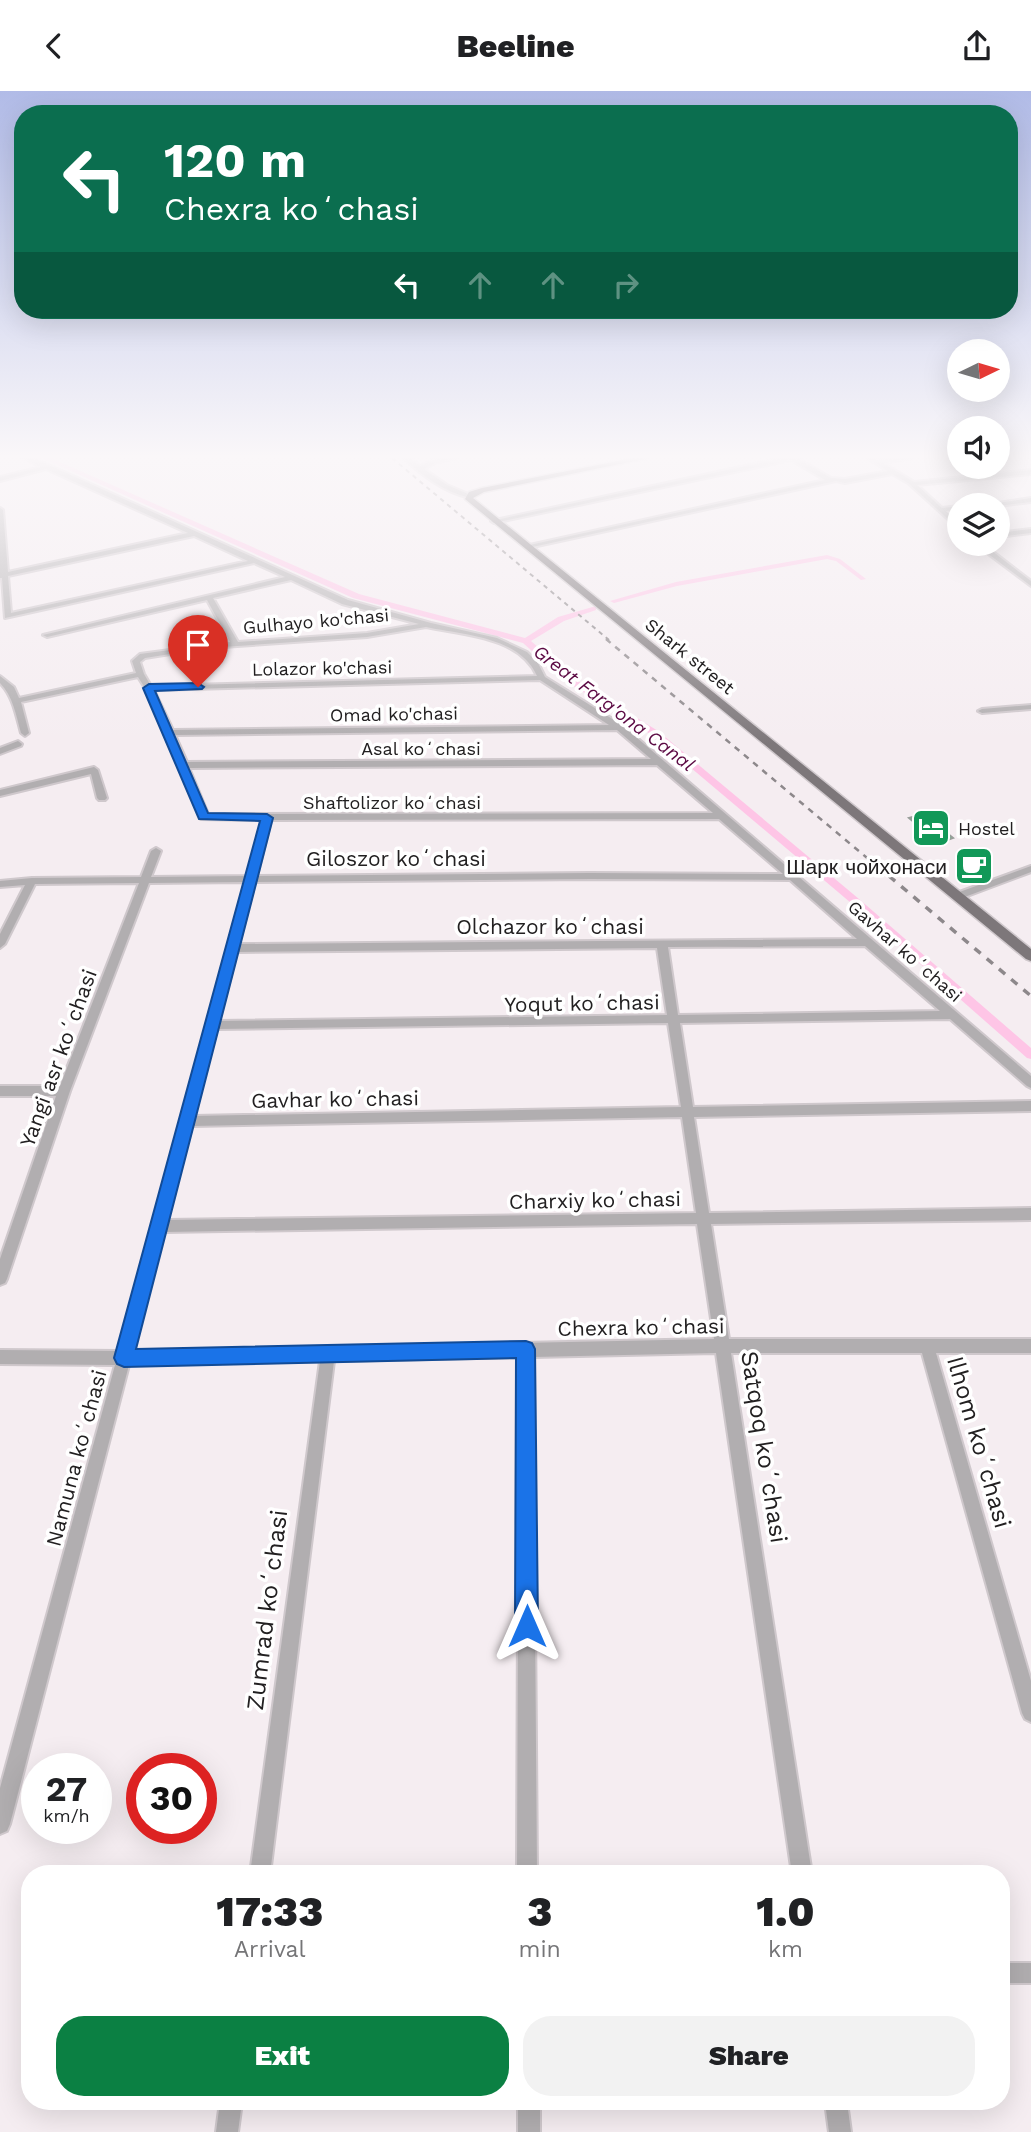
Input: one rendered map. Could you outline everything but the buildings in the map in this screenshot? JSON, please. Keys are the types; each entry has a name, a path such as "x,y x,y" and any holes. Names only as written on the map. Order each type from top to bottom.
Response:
{"main road":[{"name":"Shark street","path":"537,553 1031,956"}],"street":[{"path":"2,553 4,614 8,615 256,561"},
{"path":"3,575 105,553"},
{"name":"Gavhar koʻchasi","path":"238,553 345,602 431,626 458,629 501,640 522,653 540,670 542,678 619,727 1031,1083"},
{"path":"994,556 1031,584"},
{"path":"1014,571 1031,569"},
{"path":"47,635 292,578"},
{"path":"209,597 235,644"},
{"name":"Gulhayo ko'chasi","path":"139,674 136,661 143,656 235,644 367,635 431,626"},
{"path":"16,701 139,674 149,688"},
{"path":"0,678 11,689 25,733"},
{"name":"Lolazor ko'chasi","path":"149,688 542,678"},
{"name":"Shaftolizor koʻchasi","path":"149,688 204,817 721,817"},
{"path":"982,711 1031,707"},
{"name":"Omad ko'chasi","path":"169,733 619,727"},
{"path":"0,751 18,744"},
{"name":"Asal koʻchasi","path":"184,765 658,762"},
{"path":"0,793 94,770 102,798"},
{"name":"Namuna koʻchasi","path":"0,1824 267,818"},
{"name":"Yangi asr koʻchasi","path":"0,1279 64,1091 156,851"},
{"path":"958,896 1031,869"},
{"name":"Giloszor koʻchasi","path":"0,884 32,881 250,878 792,877"},
{"path":"0,944 32,881"},
{"name":"Olchazor koʻchasi","path":"233,948 867,942"},
{"name":"Satqoq koʻchasi","path":"662,944 801,1865"},
{"name":"Yoqut koʻchasi","path":"212,1025 674,1021 952,1015"},
{"path":"0,1091 64,1091"},
{"name":"Gavhar koʻchasi","path":"187,1121 1031,1106"},
{"name":"Charxiy koʻchasi","path":"159,1226 1031,1214"},
{"name":"Chexra koʻchasi","path":"0,1357 124,1358 722,1346 1031,1346"},
{"name":"Ilhom koʻchasi","path":"927,1346 1031,1713"},
{"path":"526,1349 527,1865"},
{"name":"Zumrad koʻchasi","path":"261,1865 328,1354"},
{"path":"1010,1973 1031,1973"},
{"path":"227,2132 230,2110"},
{"path":"529,2110 529,2132"},
{"path":"837,2110 840,2132"}],"waterway":[{"name":"Great Farg'ona Canal","path":"260,553 356,596 526,641"},
{"path":"614,601 676,584 827,557 838,560 863,579"},
{"path":"526,641 561,619 593,608"},
{"name":"Great Farg'ona Canal","path":"526,641 570,680 655,733 855,901 1031,1055"}],"railway":[{"path":"506,553 609,640"},
{"path":"606,639 891,878"},
{"path":"889,876 1031,996"}],"place":[{"name":"Hostel","path":"931,828"},
{"name":"Шарк чойхонаси","path":"974,866"}],"route":[{"path":"198,687 149,688 204,817 267,818 124,1358 526,1349 527,1626"}]}
